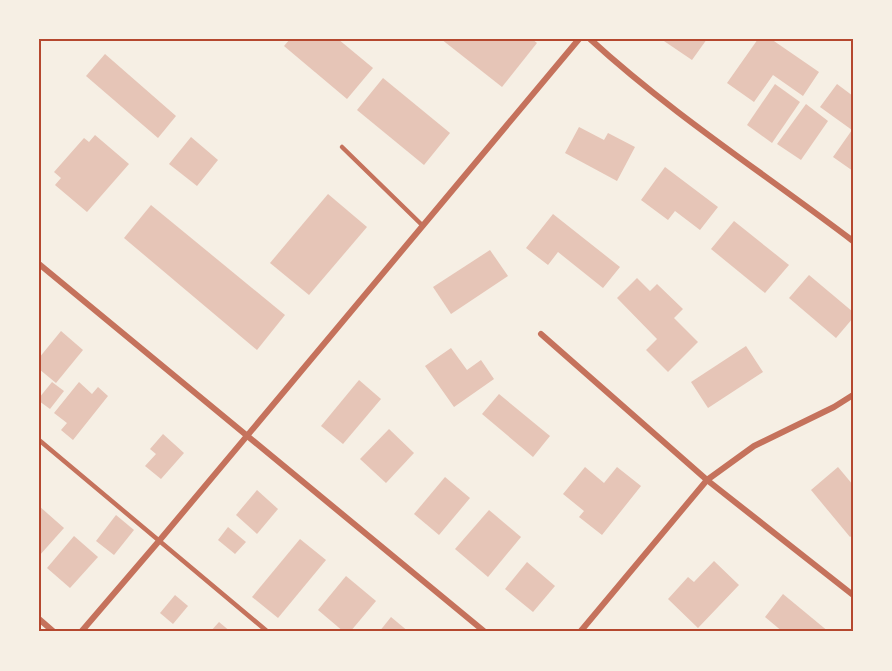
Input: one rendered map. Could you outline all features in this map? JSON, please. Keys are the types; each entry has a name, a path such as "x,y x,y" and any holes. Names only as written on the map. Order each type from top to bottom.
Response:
{"street":[{"path":"81,632 159,542 579,39"},
{"path":"590,39 629,75 698,129 853,241"},
{"path":"39,264 248,434 485,632"},
{"path":"541,334 706,480 853,595"},
{"path":"580,632 706,480 754,446 834,407 853,394"},
{"path":"39,619 54,632"}],"lane":[{"path":"342,147 422,225"},
{"path":"39,440 268,632"}],"building":[{"path":"290,39 338,39 373,68 347,99 284,46"},
{"path":"441,39 532,39 537,43 502,87"},
{"path":"661,39 707,39 692,60"},
{"path":"758,39 771,39 819,72 803,96 773,75 754,102 727,83"},
{"path":"105,54 176,116 158,138 86,76"},
{"path":"383,78 450,133 424,165 357,110"},
{"path":"775,84 800,102 772,143 747,125"},
{"path":"837,84 853,96 853,171 833,157 852,130 820,107"},
{"path":"806,104 828,121 801,160 777,144"},
{"path":"579,127 604,140 608,133 635,147 617,181 565,153"},
{"path":"95,135 129,164 87,212 55,185 61,178 54,172 84,138 89,142"},
{"path":"191,137 218,160 197,186 169,164"},
{"path":"665,167 718,207 700,230 675,211 668,220 641,200"},
{"path":"328,194 367,227 309,295 270,263"},
{"path":"151,205 285,315 257,350 124,238"},
{"path":"553,214 620,267 603,288 558,252 548,265 526,248"},
{"path":"734,221 789,265 765,293 711,249"},
{"path":"490,250 508,276 451,314 433,287"},
{"path":"809,275 853,312 853,318 836,338 789,298"},
{"path":"637,278 650,291 657,284 683,309 674,318 698,342 668,372 646,350 657,339 617,298"},
{"path":"61,331 83,350 56,383 39,369 39,358"},
{"path":"746,346 763,372 708,408 691,382"},
{"path":"451,348 467,370 481,360 494,379 454,407 425,366"},
{"path":"359,380 381,399 343,444 321,426"},
{"path":"52,382 64,391 50,409 39,401 39,398"},
{"path":"79,382 92,394 98,387 108,396 73,440 61,430 67,423 54,413"},
{"path":"499,394 550,436 533,457 482,414"},
{"path":"389,429 414,453 386,483 360,459"},
{"path":"163,434 184,453 161,479 145,466 156,454 150,449"},
{"path":"585,467 604,483 617,467 641,486 602,535 579,517 584,511 563,494"},
{"path":"838,467 853,485 853,535 850,537 811,490"},
{"path":"445,477 470,498 439,535 414,514"},
{"path":"257,490 278,509 257,534 236,515"},
{"path":"39,506 64,528 39,556"},
{"path":"489,510 521,537 488,577 455,549"},
{"path":"116,515 134,530 114,555 96,541"},
{"path":"228,527 246,542 235,554 218,540"},
{"path":"74,536 98,557 70,588 47,568"},
{"path":"300,539 326,560 278,618 252,597"},
{"path":"714,561 739,585 698,628 668,599 688,577 694,582"},
{"path":"527,562 555,586 533,612 505,589"},
{"path":"346,576 376,601 350,632 344,632 318,610"},
{"path":"783,594 829,632 783,632 765,617"},
{"path":"175,595 188,606 173,624 160,613"},
{"path":"391,617 409,632 379,632"},
{"path":"219,622 231,632 210,632"}]}
